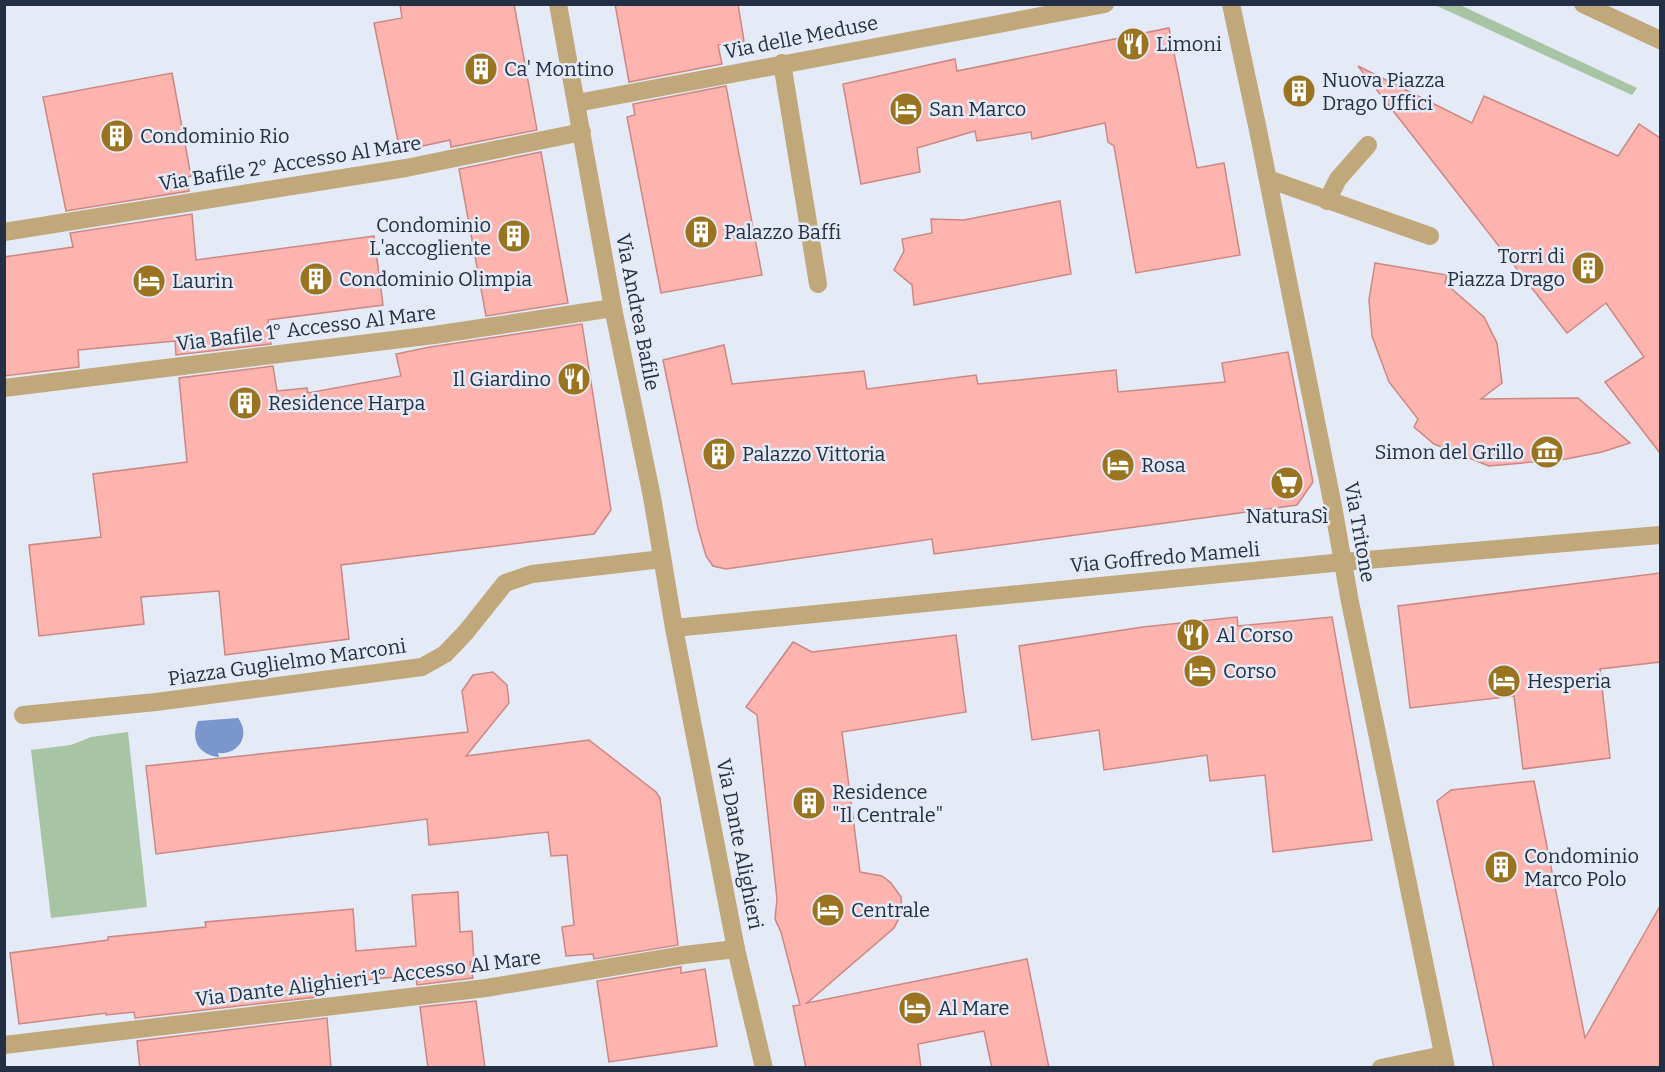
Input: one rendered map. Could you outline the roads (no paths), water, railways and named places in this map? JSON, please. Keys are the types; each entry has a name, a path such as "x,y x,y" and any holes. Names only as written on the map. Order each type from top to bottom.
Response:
{"street":[{"name":"Via Andrea Bafile","path":"558,4 613,308 652,497 674,628"},
{"name":"Via delle Meduse","path":"576,103 1105,4"},
{"name":"Via Tritone","path":"1231,4 1444,1061"},
{"path":"1584,4 1660,40"},
{"path":"782,63 818,284"},
{"name":"Via Bafile 2° Accesso Al Mare","path":"4,232 406,168 582,132"},
{"path":"1327,201 1338,179 1368,145"},
{"path":"1268,180 1430,236"},
{"name":"Via Bafile 1° Accesso Al Mare","path":"4,388 434,335 613,308"},
{"name":"Via Goffredo Mameli","path":"674,628 1343,562 1660,535"},
{"name":"Piazza Guglielmo Marconi","path":"24,715 156,702 422,667 445,654 466,632 505,583 532,574 662,559"},
{"name":"Via Dante Alighieri","path":"674,628 736,949 764,1068"},
{"name":"Via Dante Alighieri 1° Accesso Al Mare","path":"4,1045 486,988 684,955 736,949"},
{"path":"1381,1068 1444,1061"}],"water":[{"path":"238,718 242,724 243,737 237,747 232,751 218,753 219,757 201,750 195,734 198,721"}],"place":[{"name":"Limoni","path":"1133,44"},
{"name":"Ca' Montino","path":"481,69"},
{"name":"Nuova Piazza Drago Uffici","path":"1299,91"},
{"name":"San Marco","path":"906,109"},
{"name":"Condominio Rio","path":"117,136"},
{"name":"Palazzo Baffi","path":"701,232"},
{"name":"Condominio L'accogliente","path":"514,236"},
{"name":"Torri di Piazza Drago","path":"1588,268"},
{"name":"Condominio Olimpia","path":"316,279"},
{"name":"Laurin","path":"149,281"},
{"name":"Il Giardino","path":"574,379"},
{"name":"Residence Harpa","path":"245,403"},
{"name":"Simon del Grillo","path":"1547,452"},
{"name":"Palazzo Vittoria","path":"719,454"},
{"name":"Rosa","path":"1118,465"},
{"name":"NaturaSì","path":"1287,483"},
{"name":"Al Corso","path":"1193,635"},
{"name":"Corso","path":"1200,671"},
{"name":"Hesperia","path":"1504,681"},
{"name":"Residence \"Il Centrale\"","path":"809,803"},
{"name":"Condominio Marco Polo","path":"1501,867"},
{"name":"Centrale","path":"828,910"},
{"name":"Al Mare","path":"915,1008"}]}
